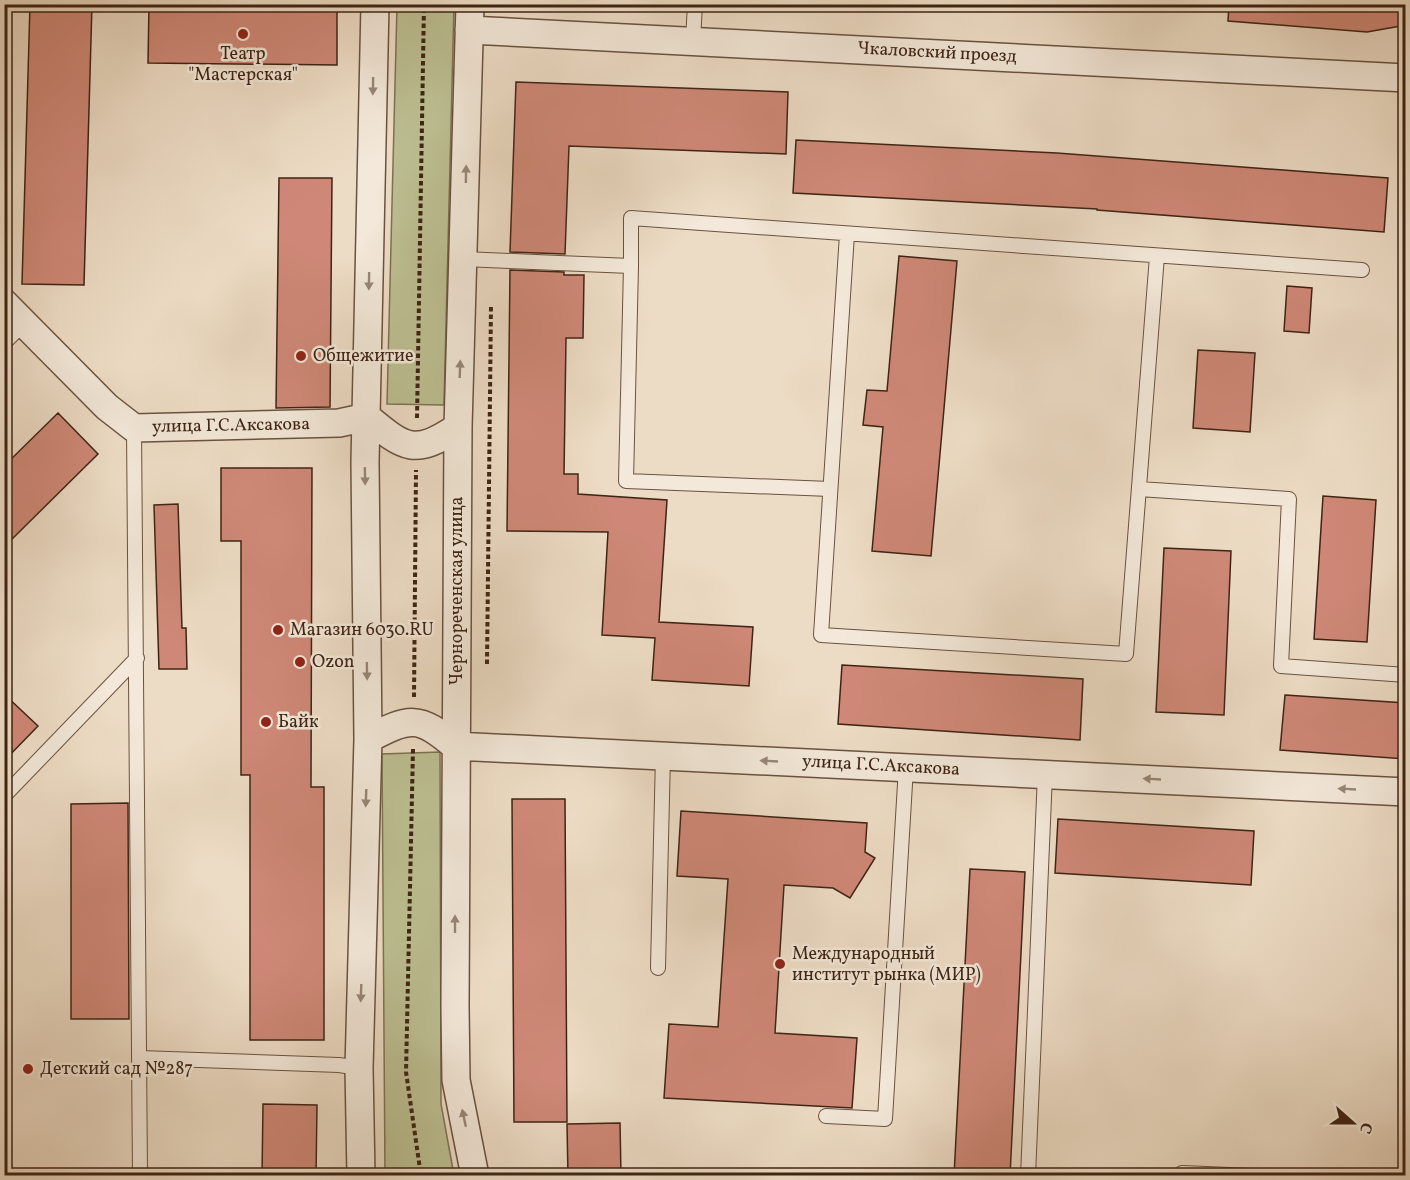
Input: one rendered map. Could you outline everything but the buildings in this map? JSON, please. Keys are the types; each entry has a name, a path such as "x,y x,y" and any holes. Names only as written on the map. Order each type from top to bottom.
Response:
{"street":[{"path":"361,1176 359,1068 368,740 365,462 375,4"},
{"name":"Чкаловский проезд","path":"470,17 693,40 1406,78"},
{"name":"Чернореченская улица","path":"470,17 458,427 455,746 456,1080 475,1176"},
{"name":"улица Г.С.Аксакова","path":"4,303 107,407 134,428 339,423 367,417"},
{"path":"367,417 392,438 416,447 438,440 458,427"},
{"path":"368,740 392,727 414,721 436,730 455,746"},
{"name":"улица Г.С.Аксакова","path":"455,746 1406,792"}],"lane":[{"path":"693,40 695,4"},
{"path":"830,489 626,481 631,218 1362,270"},
{"path":"847,234 821,635 1126,654 1157,256"},
{"path":"464,259 631,266"},
{"path":"4,343 24,323"},
{"path":"134,428 141,1176"},
{"path":"1139,489 1289,499 1281,666 1406,675"},
{"path":"4,796 137,658"},
{"path":"658,968 663,755"},
{"path":"826,1116 885,1119 906,767"},
{"path":"1028,1176 1045,774"},
{"path":"140,1058 339,1065 359,1068"},
{"path":"1182,1173 1253,1176"}],"path":[{"path":"421,1176 406,1072 414,721 416,447 424,4"},
{"path":"486,675 492,260"}],"green space":[{"path":"397,5 454,5 444,405 387,404"},
{"path":"440,752 441,1104 454,1175 385,1175 382,754"}],"place":[{"name":"Театр \"Мастерская\"","path":"243,34"},
{"name":"Общежитие","path":"301,356"},
{"name":"Магазин 6030.RU","path":"278,630"},
{"name":"Ozon","path":"300,662"},
{"name":"Байк","path":"266,722"},
{"name":"Международный институт рынка (МИР)","path":"780,964"},
{"name":"Детский сад №287","path":"28,1069"}]}
